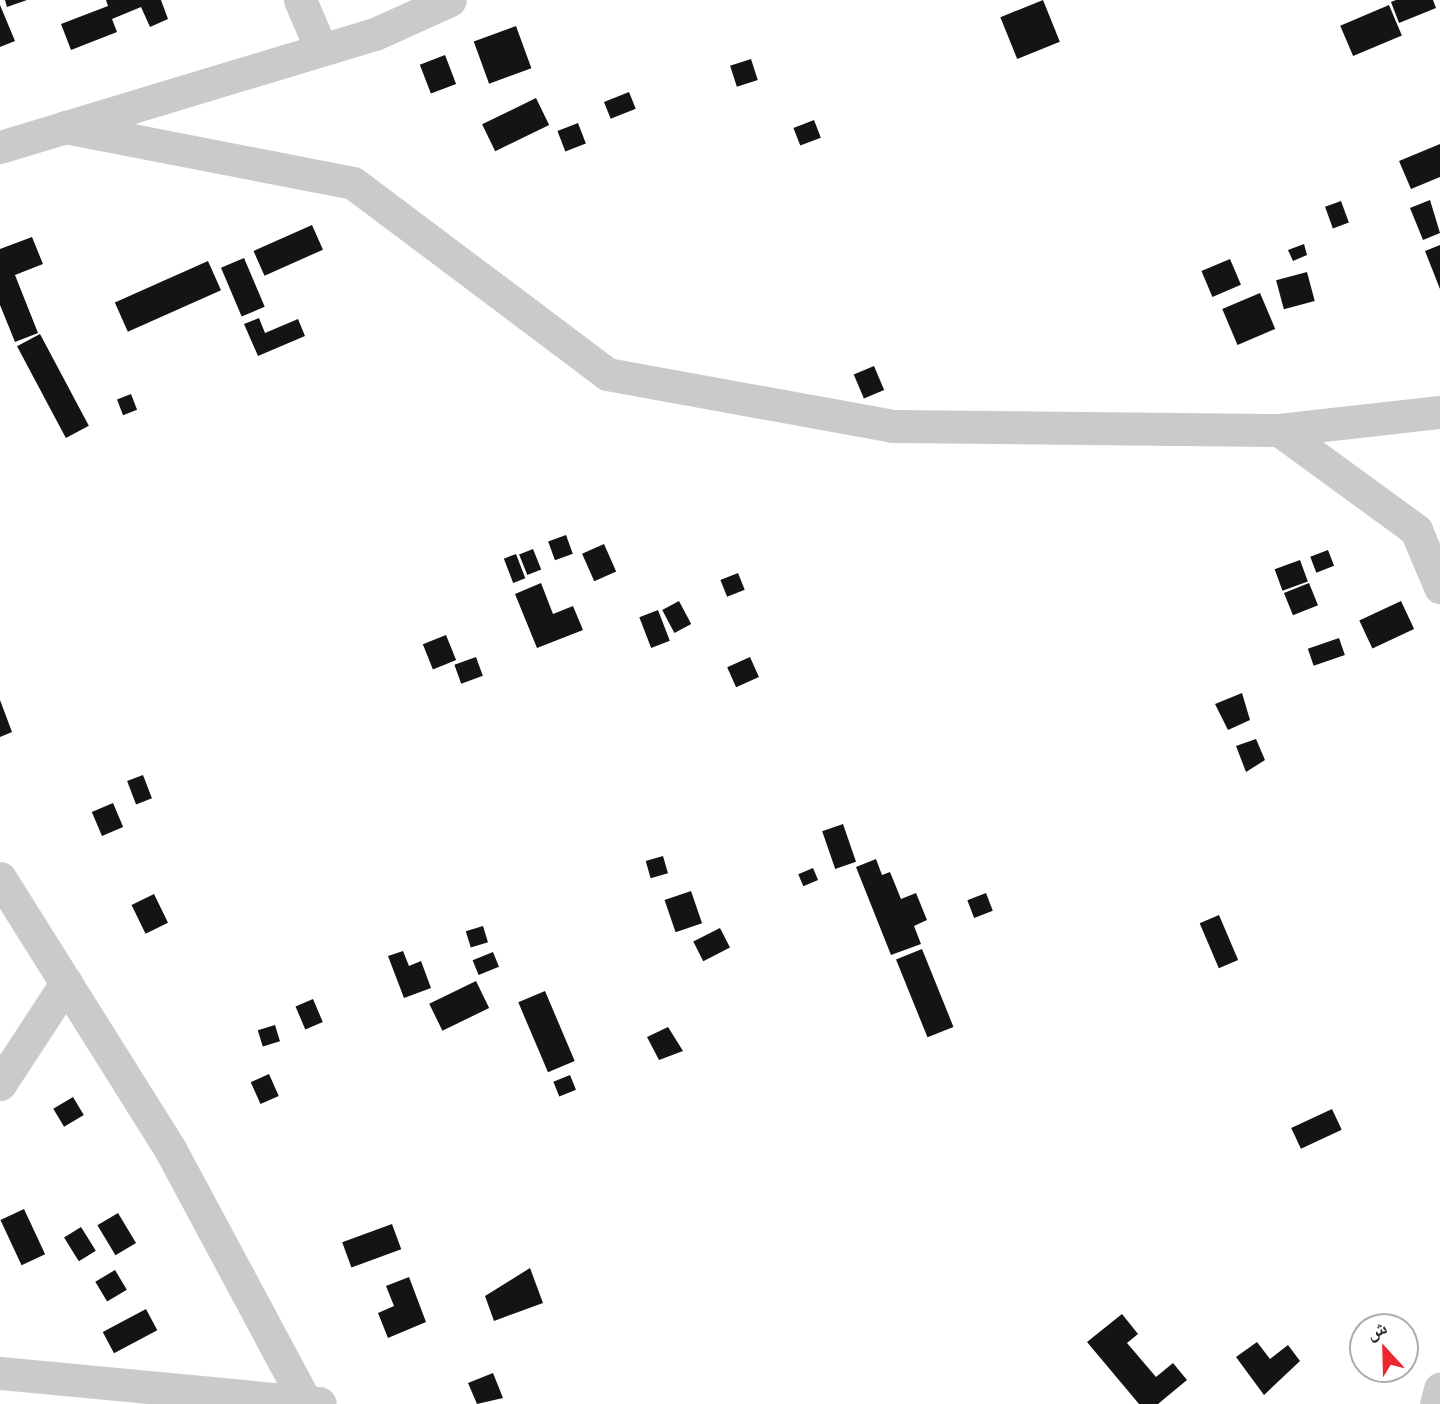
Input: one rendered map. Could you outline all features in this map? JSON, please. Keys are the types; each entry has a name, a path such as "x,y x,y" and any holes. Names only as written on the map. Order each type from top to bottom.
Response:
{"street":[{"path":"300,0 321,48"},
{"path":"0,147 321,48 375,34 450,0"},
{"path":"65,127 354,183 607,374 893,426 1279,430 1440,412"},
{"path":"1279,430 1416,530 1440,587"},
{"path":"0,878 170,1149 311,1402"},
{"path":"0,1084 66,983"},
{"path":"0,1373 311,1402"},
{"path":"1437,1404 1440,1389"}],"building":[{"path":"5,0 27,0 7,7"},
{"path":"106,0 161,0 168,19 150,27 141,7 112,19 117,32 71,50 61,24 108,6"},
{"path":"1043,0 1060,42 1017,59 1000,17"},
{"path":"1433,0 1436,8 1399,23 1391,2"},
{"path":"0,5 15,41 0,47"},
{"path":"1389,5 1402,35 1353,56 1340,26"},
{"path":"516,26 531,68 489,84 474,41"},
{"path":"445,55 456,84 431,94 420,65"},
{"path":"751,59 758,80 737,87 730,66"},
{"path":"629,92 636,109 611,119 604,102"},
{"path":"536,98 549,125 495,151 482,124"},
{"path":"814,120 821,138 800,146 793,128"},
{"path":"578,123 586,144 565,151 557,131"},
{"path":"1440,144 1440,177 1411,189 1399,161"},
{"path":"1430,200 1440,233 1423,240 1410,208"},
{"path":"1341,201 1349,223 1333,228 1325,207"},
{"path":"312,225 323,250 265,276 254,251"},
{"path":"32,237 43,264 15,275 38,333 15,342 0,305 0,249"},
{"path":"1304,244 1307,255 1293,261 1288,250"},
{"path":"1440,245 1440,289 1425,251"},
{"path":"244,258 265,307 242,317 221,268"},
{"path":"1230,259 1241,285 1212,297 1201,271"},
{"path":"208,261 221,290 128,332 115,302"},
{"path":"1307,272 1315,301 1284,309 1276,280"},
{"path":"1260,293 1275,329 1237,345 1222,309"},
{"path":"259,318 265,333 298,319 305,336 258,356 244,324"},
{"path":"40,334 89,426 66,438 17,346"},
{"path":"874,366 884,390 864,399 854,375"},
{"path":"131,394 137,410 123,415 117,399"},
{"path":"566,535 573,554 555,560 548,541"},
{"path":"604,544 616,571 594,581 582,554"},
{"path":"533,549 541,569 527,575 519,555"},
{"path":"1328,550 1334,566 1316,573 1310,557"},
{"path":"516,554 525,578 513,583 504,559"},
{"path":"1300,560 1308,582 1282,591 1275,569"},
{"path":"738,573 745,590 727,597 720,580"},
{"path":"541,583 553,614 573,606 583,630 537,648 515,594"},
{"path":"1309,583 1318,605 1293,615 1284,593"},
{"path":"679,601 691,624 674,633 662,610"},
{"path":"1401,601 1414,629 1372,649 1359,620"},
{"path":"658,610 670,641 651,648 639,617"},
{"path":"446,635 456,660 433,669 423,644"},
{"path":"1339,638 1345,655 1314,666 1308,649"},
{"path":"476,657 483,676 461,684 454,665"},
{"path":"750,657 759,677 736,687 727,667"},
{"path":"1242,693 1250,720 1228,730 1215,704"},
{"path":"0,700 12,732 0,737"},
{"path":"1256,739 1265,760 1246,772 1236,746"},
{"path":"143,775 152,798 136,804 127,781"},
{"path":"113,803 123,827 102,836 92,812"},
{"path":"843,824 856,862 835,869 822,831"},
{"path":"663,856 668,873 651,878 646,861"},
{"path":"876,859 882,875 890,872 901,899 916,893 927,920 914,926 921,944 891,955 856,867"},
{"path":"813,868 818,880 803,886 798,874"},
{"path":"691,891 702,923 676,932 665,900"},
{"path":"986,893 993,911 974,918 967,900"},
{"path":"154,894 168,923 146,934 132,905"},
{"path":"1219,915 1238,960 1219,968 1200,923"},
{"path":"483,926 488,942 471,948 466,931"},
{"path":"720,928 730,948 703,961 693,942"},
{"path":"922,949 953,1027 928,1037 896,959"},
{"path":"403,951 409,966 421,961 431,988 404,998 388,956"},
{"path":"493,952 499,967 479,975 473,960"},
{"path":"476,981 489,1008 442,1031 429,1004"},
{"path":"545,991 575,1061 548,1072 518,1002"},
{"path":"313,999 323,1022 305,1029 296,1006"},
{"path":"275,1025 280,1041 263,1047 258,1030"},
{"path":"668,1027 683,1051 659,1060 647,1037"},
{"path":"269,1074 279,1096 260,1104 251,1082"},
{"path":"570,1075 576,1090 559,1097 553,1082"},
{"path":"73,1097 84,1115 64,1127 53,1109"},
{"path":"1332,1109 1342,1130 1301,1149 1291,1128"},
{"path":"24,1209 45,1254 22,1265 0,1220"},
{"path":"118,1213 136,1243 115,1255 97,1225"},
{"path":"392,1224 401,1249 351,1267 342,1242"},
{"path":"81,1227 96,1251 79,1261 64,1238"},
{"path":"530,1268 543,1303 494,1321 485,1296"},
{"path":"115,1270 127,1290 107,1302 95,1282"},
{"path":"409,1277 426,1322 388,1338 378,1313 394,1306 386,1286"},
{"path":"146,1309 157,1330 114,1353 103,1332"},
{"path":"1122,1314 1138,1334 1127,1343 1156,1377 1173,1363 1187,1380 1158,1404 1139,1404 1087,1342"},
{"path":"1257,1342 1270,1359 1288,1345 1300,1361 1264,1395 1236,1357"},
{"path":"493,1373 503,1398 477,1404 468,1383"}]}
